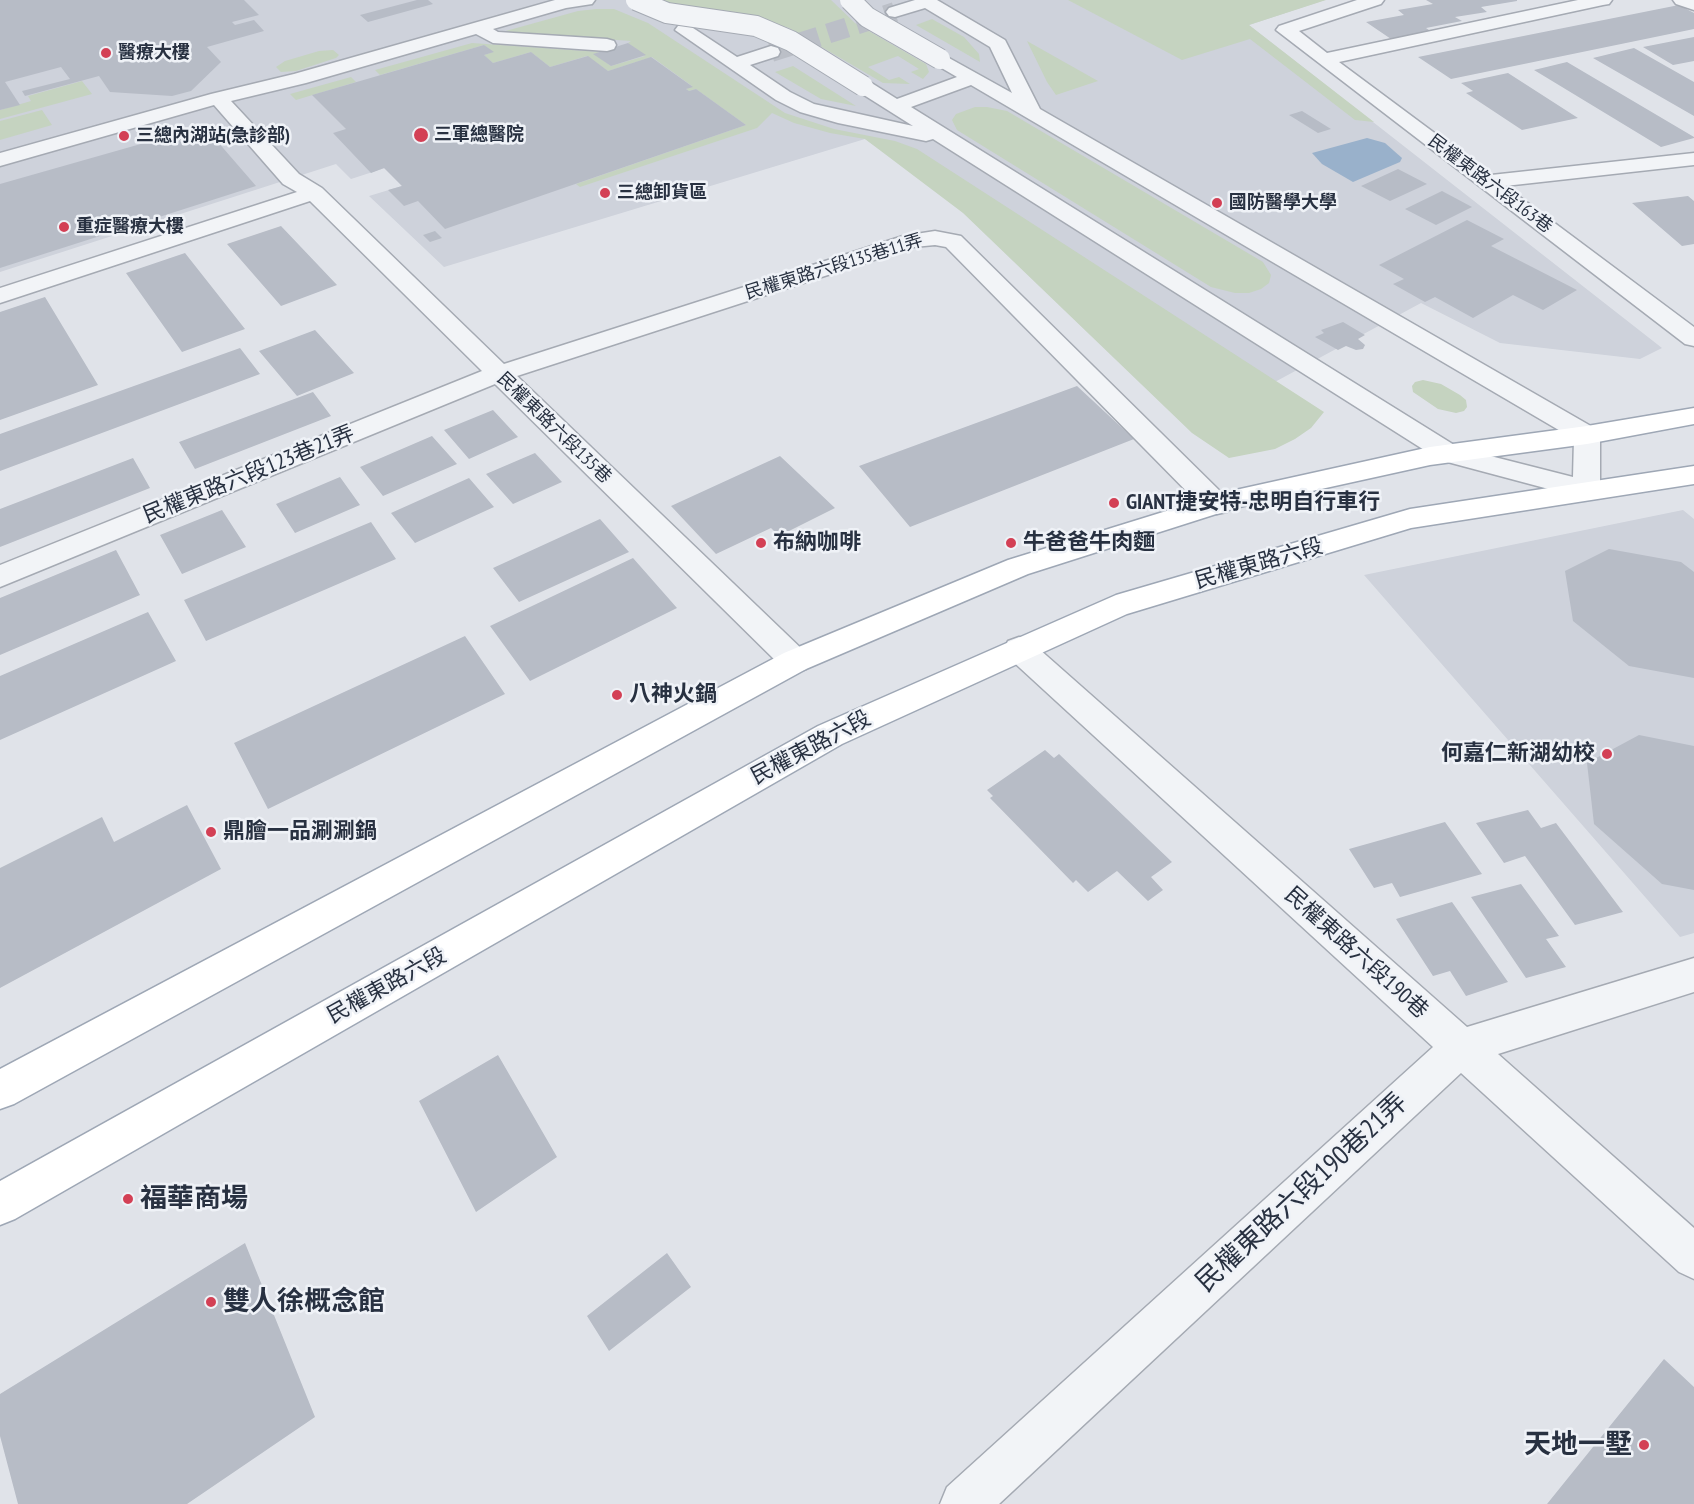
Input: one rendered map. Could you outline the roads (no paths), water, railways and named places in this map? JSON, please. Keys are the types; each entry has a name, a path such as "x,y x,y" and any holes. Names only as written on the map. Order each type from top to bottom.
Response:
{"main road":[{"path":"0,1090 795,661 1018,567 1217,505 1430,456 1587,435 1694,416"},
{"name":"民權東路六段","path":"0,1204 830,735 1116,606 1410,519 1694,475"}],"street":[{"path":"0,160 218,98 299,79 564,3 586,0"},
{"path":"636,0 668,13 756,26 791,41 1450,454 1586,490 1587,435 867,17 850,0"},
{"name":"民權東路六段163巷","path":"1375,0 1285,30 1694,339"},
{"path":"1324,59 1603,0"},
{"path":"1682,0 1694,5"},
{"path":"894,12 925,1 998,44 1032,113"},
{"path":"479,27 493,37 607,45"},
{"path":"684,30 783,96 807,108 838,117 904,129 954,143"},
{"path":"735,64 771,52"},
{"path":"896,106 973,78"},
{"name":"民權東路六段135巷","path":"218,98 291,179 314,193 795,661"},
{"path":"1486,182 1694,159"},
{"path":"0,296 314,193"},
{"name":"民權東路六段135巷11弄","path":"498,374 911,241 935,238 953,241 1217,505"},
{"name":"民權東路六段123巷21弄","path":"0,577 498,374"},
{"name":"民權東路六段190巷","path":"1018,649 1694,1257"},
{"name":"民權東路六段190巷21弄","path":"964,1504 1460,1048 1694,975"}],"water":[{"path":"1367,138 1385,143 1402,158 1400,162 1353,182 1322,164 1312,153"}],"tunnel":[{"path":"771,52 895,12"}],"place":[{"name":"醫療大樓","path":"106,53"},
{"name":"三軍總醫院","path":"421,135"},
{"name":"三總內湖站(急診部)","path":"124,136"},
{"name":"三總卸貨區","path":"605,193"},
{"name":"國防醫學大學","path":"1217,203"},
{"name":"重症醫療大樓","path":"64,227"},
{"name":"GIANT捷安特-忠明自行車行","path":"1114,503"},
{"name":"布納咖啡","path":"761,543"},
{"name":"牛爸爸牛肉麵","path":"1011,543"},
{"name":"八神火鍋","path":"617,695"},
{"name":"何嘉仁新湖幼校","path":"1607,754"},
{"name":"鼎膾一品涮涮鍋","path":"211,832"},
{"name":"福華商場","path":"128,1199"},
{"name":"雙人徐概念館","path":"211,1302"},
{"name":"天地一墅","path":"1644,1445"}]}
